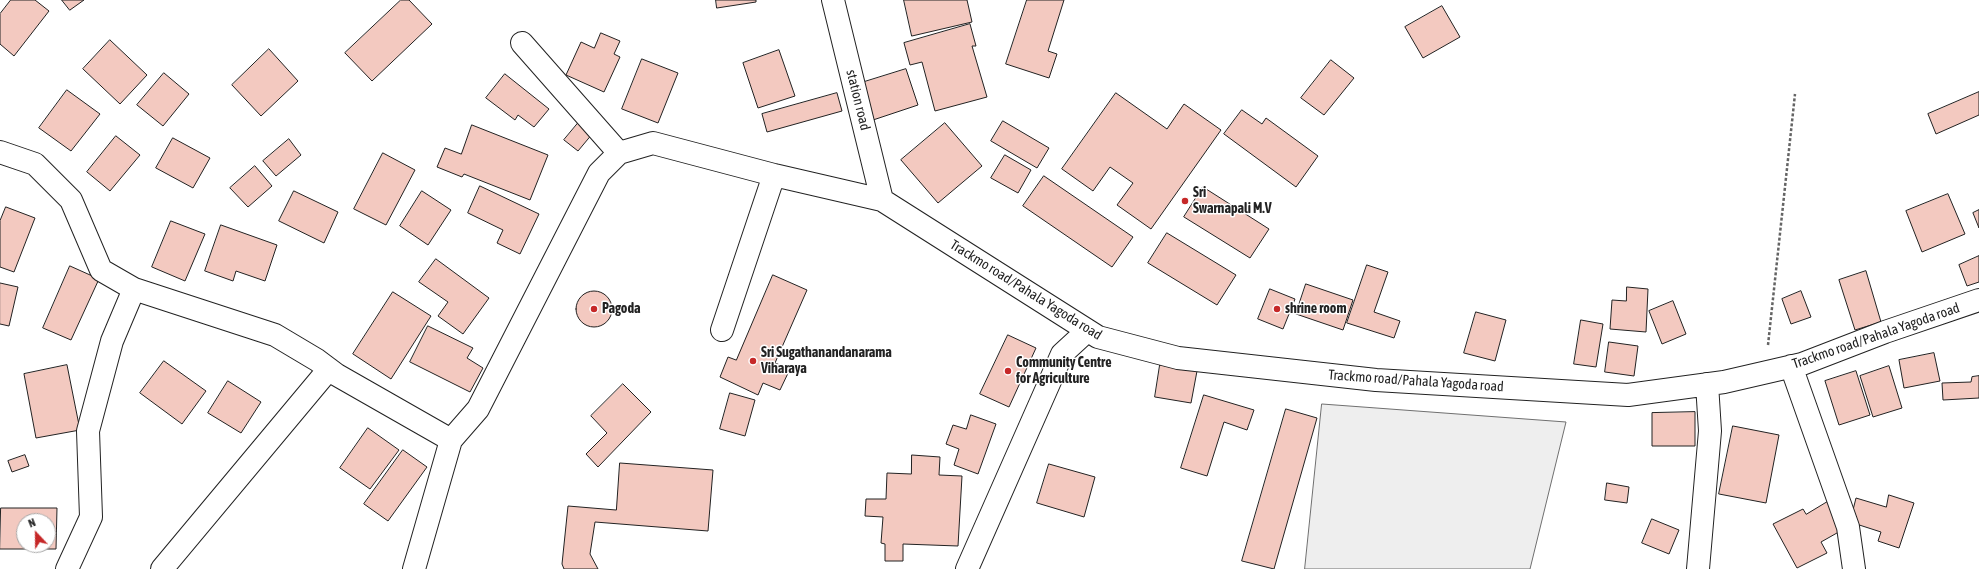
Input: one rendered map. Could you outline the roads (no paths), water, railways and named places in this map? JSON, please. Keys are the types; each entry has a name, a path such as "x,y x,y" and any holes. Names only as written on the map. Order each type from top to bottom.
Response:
{"street":[{"name":"station road","path":"833,0 882,200"},
{"path":"414,569 451,440 478,409 598,173 619,152 522,43"},
{"name":"Trackmo road/Pahala Yagoda road","path":"619,152 653,143 774,175 882,200 1098,338 1178,358 1376,380 1628,394 1707,384 1802,364 1885,332 1979,300"},
{"path":"0,152 35,164 71,200 101,270 134,289 275,335 329,369 451,440"},
{"path":"722,330 774,175"},
{"path":"67,569 91,517 88,431 112,341 134,289"},
{"path":"967,569 1062,354 1087,330"},
{"path":"1792,366 1848,527 1854,569"},
{"path":"162,569 329,369"},
{"path":"1698,569 1710,431 1707,384"}],"place":[{"name":"Sri Swarnapali M.V","path":"1185,201"},
{"name":"Pagoda","path":"594,309"},
{"name":"shrine room","path":"1277,309"},
{"name":"Sri Sugathanandanarama Viharaya","path":"753,361"},
{"name":"Community Centre for Agriculture","path":"1008,371"}]}
